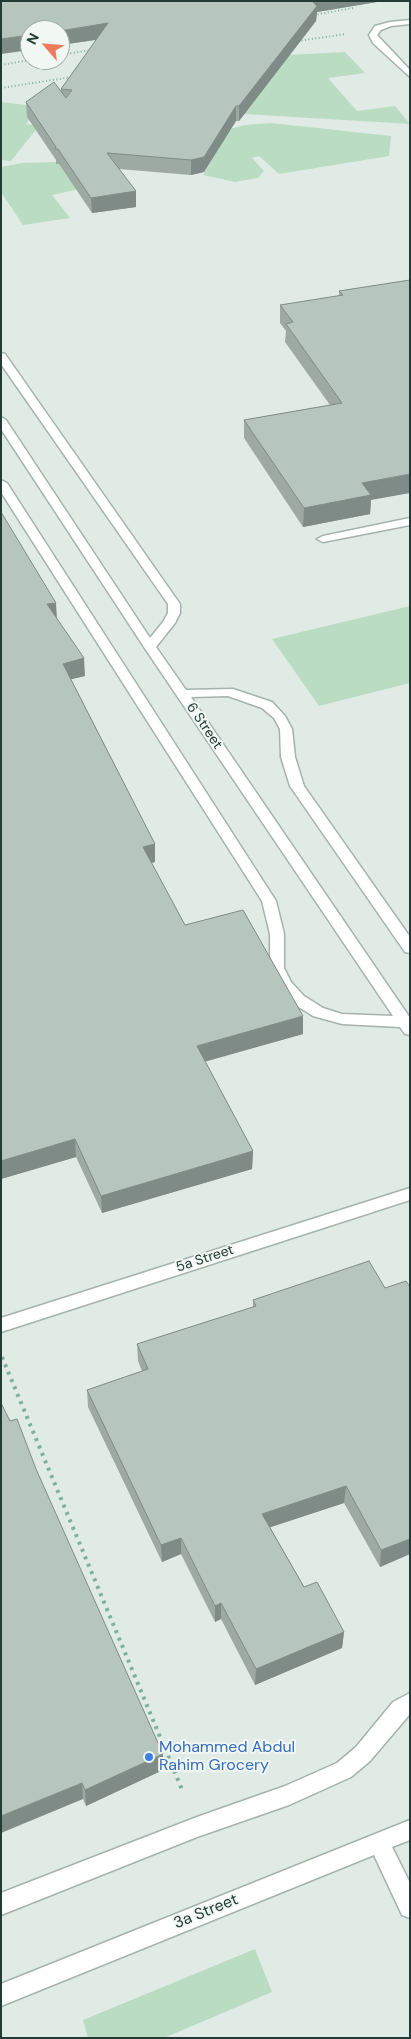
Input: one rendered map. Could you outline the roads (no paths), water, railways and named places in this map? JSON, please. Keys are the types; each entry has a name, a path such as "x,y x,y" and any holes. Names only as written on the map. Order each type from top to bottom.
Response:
{"street":[{"path":"410,22 390,24 378,28 373,35 376,41 410,75"},
{"path":"1,356 174,604 174,613 169,623 150,647"},
{"name":"6 Street","path":"1,420 150,647 407,1026"},
{"path":"1,483 270,901 277,934 277,968 285,985 298,1000 318,1012 342,1019 407,1026"},
{"path":"323,539 410,521"},
{"path":"182,694 229,692 266,705 279,716 286,729 288,757 297,786 410,948"},
{"name":"5a Street","path":"1,1325 410,1194"},
{"path":"1,1904 197,1827 288,1795 344,1770 363,1754 400,1709 410,1702"},
{"name":"3a Street","path":"1,1995 410,1830"},
{"path":"379,1842 410,1907"}],"place":[{"name":"Mohammed Abdul Rahim Grocery","path":"149,1757"}]}
